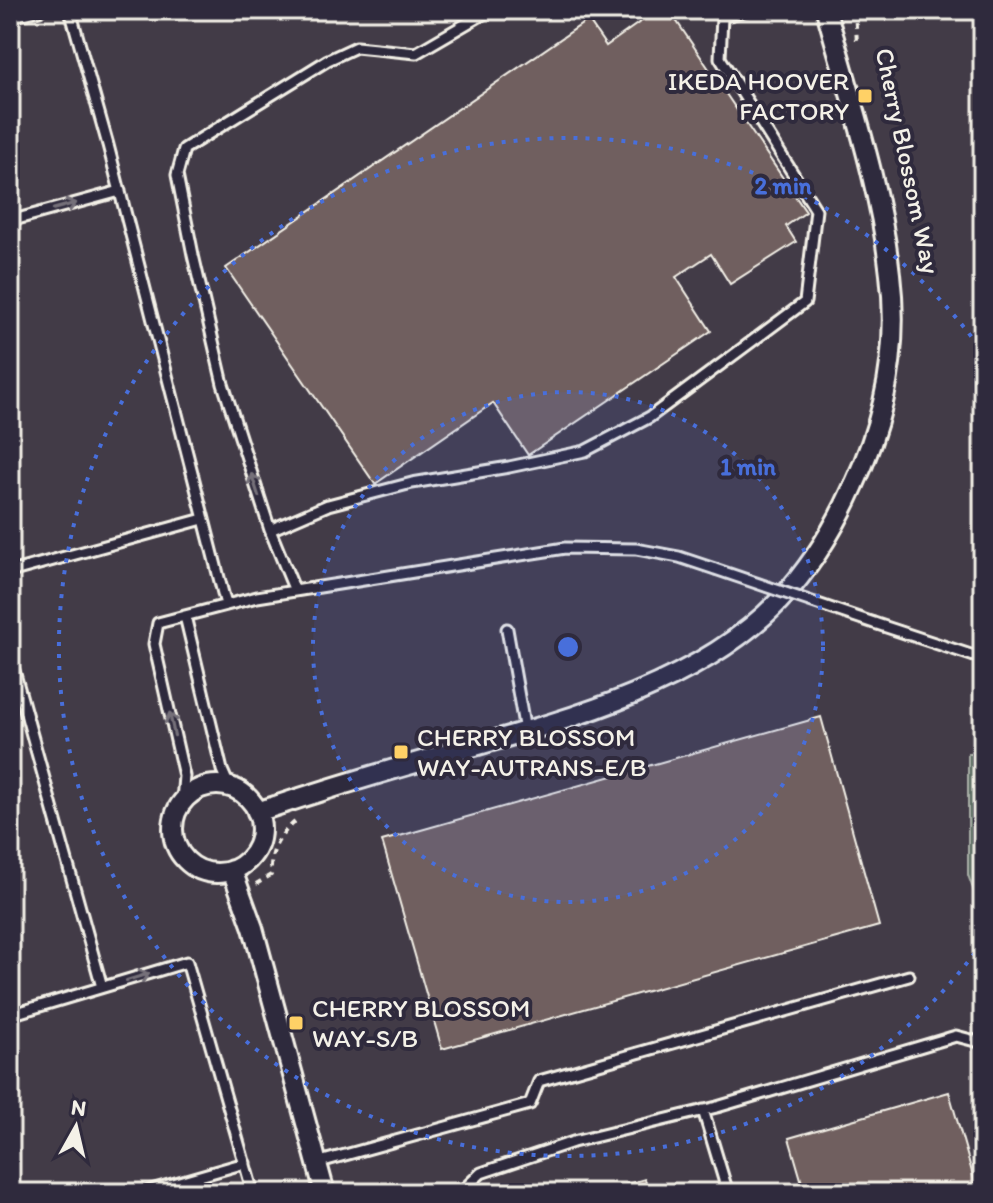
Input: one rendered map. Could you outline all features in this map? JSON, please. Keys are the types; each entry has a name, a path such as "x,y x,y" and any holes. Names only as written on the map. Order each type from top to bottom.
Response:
{"street":[{"name":"Cherry Blossom Way","path":"257,812 525,731 651,687 706,657 746,629 777,603 805,571 845,506 861,472 885,398 892,352 890,275 883,227 870,168 826,10"},
{"path":"203,786 229,786 241,792 257,812 261,826 254,853 232,870 217,873 203,871 190,864 180,854 172,827 182,801 203,786"},
{"path":"232,870 242,894 325,1193"}],"lane":[{"path":"10,17 40,10"},
{"path":"70,10 120,191 226,605"},
{"path":"295,591 270,530 220,370 177,175 184,149 328,60 356,47 416,53 490,10"},
{"path":"270,530 328,505 412,483 585,451 650,417 805,302 816,210 720,58 721,14 747,10"},
{"path":"10,221 120,191"},
{"path":"10,572 203,519"},
{"path":"182,801 184,776 154,644 158,623 295,591 565,548 636,549 679,557 983,659"},
{"path":"185,616 222,770 229,786"},
{"path":"507,629 525,731"},
{"path":"10,656 102,987"},
{"path":"10,1015 187,962 253,1193"},
{"path":"316,1163 530,1104 539,1081 909,976"},
{"path":"460,1193 481,1173 573,1142 703,1110 956,1036 983,1043"},
{"path":"703,1110 728,1193"},
{"path":"141,1193 245,1163"}],"path":[{"name":"Cherry Blossom Way","path":"855,10 858,51"},
{"path":"242,894 271,875 272,853 277,842 283,832 302,816"}],"shaded area":[{"path":"10,10 983,10 983,1193 10,1193"}],"green space":[{"path":"968,754 983,754 983,916 968,875"}],"building":[{"path":"657,10 669,10 806,212 786,226 796,242 730,284 711,254 676,277 711,331 528,455 493,403 375,484 226,268 588,20 606,46"},
{"path":"821,717 879,926 442,1049 382,841"},
{"path":"949,1092 978,1193 805,1193 789,1138"},
{"path":"645,1179 649,1193 596,1193"}],"place":[{"name":"IKEDA HOOVER FACTORY","path":"865,96"},
{"name":"CHERRY BLOSSOM WAY-AUTRANS-E/B","path":"401,752"},
{"name":"CHERRY BLOSSOM WAY-S/B","path":"296,1023"}]}
